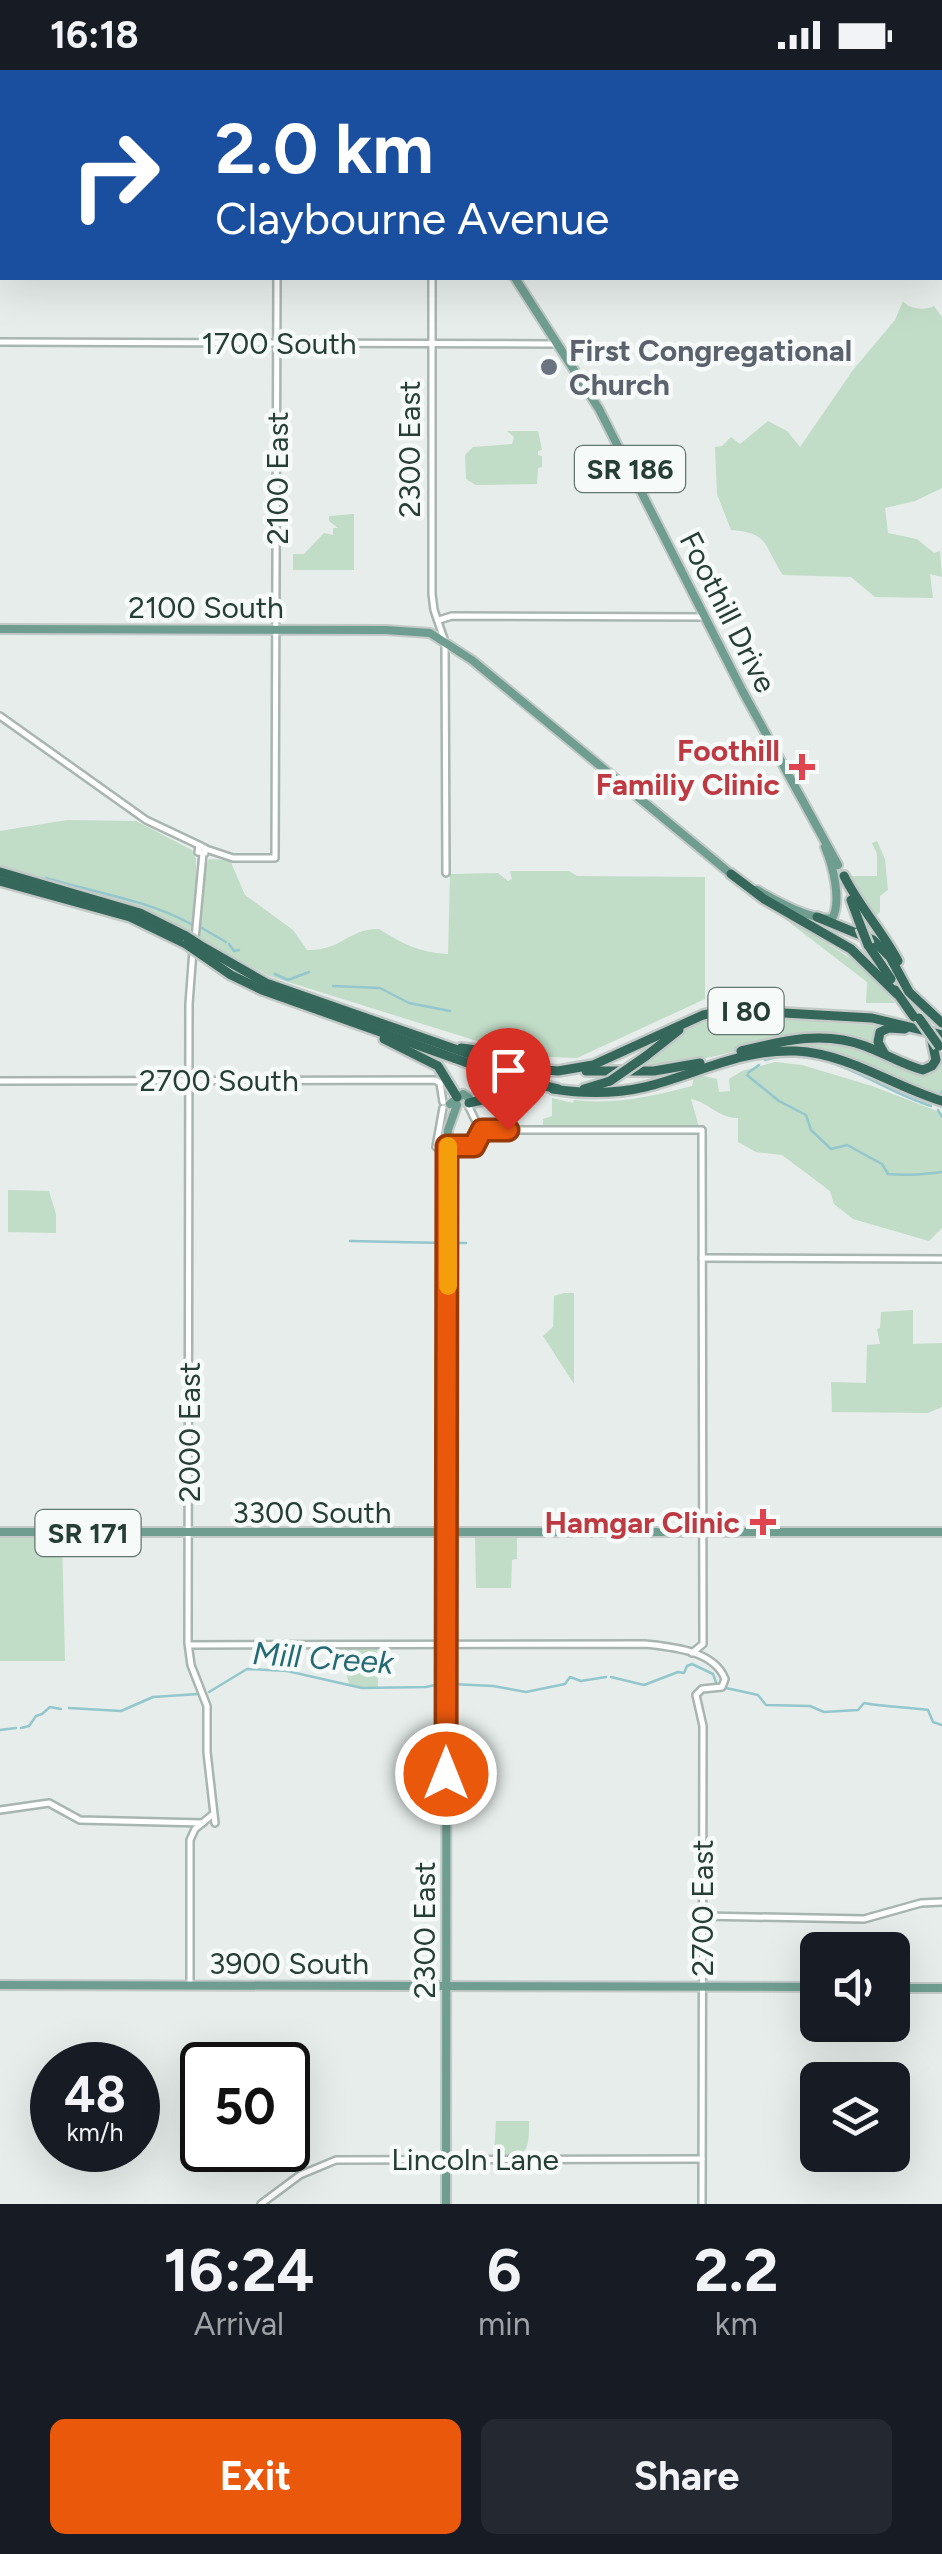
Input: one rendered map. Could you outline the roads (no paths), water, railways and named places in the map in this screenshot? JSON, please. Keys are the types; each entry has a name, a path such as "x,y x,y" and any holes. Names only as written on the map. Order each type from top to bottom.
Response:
{"highway":[{"path":"838,864 859,905 889,943 919,1014"},
{"path":"838,864 858,927 897,994"},
{"name":"I 80","path":"0,872 140,913 186,940 231,975 262,990 553,1089 582,1089 610,1081 691,1023 720,1015 868,1022 918,1030 939,1046"},
{"path":"732,872 764,899 851,949 919,1014 942,1023"},
{"path":"844,876 858,927"},
{"name":"I 80","path":"0,881 130,918 186,940"},
{"path":"714,1059 812,1037 845,1040 926,1070 936,1060 939,1046 894,966 873,940 817,917"},
{"path":"866,944 919,1014"},
{"name":"I 80","path":"202,951 266,983 496,1068"},
{"name":"I 80","path":"509,1072 558,1070 606,1060 702,1015 730,1010 872,1018 939,1046"},
{"path":"346,1020 429,1059 440,1069 456,1104 488,1098 497,1091 502,1072 499,1056 437,1044"},
{"path":"894,1058 879,1047 880,1032 888,1028 918,1030"},
{"path":"558,1070 654,1071 768,1049 807,1050 850,1059 942,1100"},
{"path":"553,1089 592,1093 634,1089 728,1058 796,1052 844,1060 942,1100"}],"main road":[{"name":"Foothill Drive","path":"516,280 603,416 705,617 838,864"},
{"name":"2100 South","path":"0,629 413,631 426,632 445,642"},
{"path":"445,642 732,872 780,903 832,919 836,908 831,866 820,828"},
{"name":"2300 East","path":"446,2204 447,1146 456,1104"},
{"name":"3300 South","path":"0,1532 942,1534"},
{"name":"3900 South","path":"0,1985 800,1988"},
{"path":"910,1988 942,1988"}],"street":[{"name":"2100 East","path":"202,850 235,858 275,858 278,280"},
{"name":"2300 East","path":"432,280 432,594 445,642 446,873"},
{"name":"1700 South","path":"0,342 558,344"},
{"path":"438,620 452,616 705,617"},
{"path":"0,716 146,820 202,850"},
{"name":"2000 East","path":"202,850 189,1004 189,1645 207,1706 215,1823"},
{"name":"2700 South","path":"0,1080 438,1080 456,1104"},
{"path":"456,1104 472,1116 481,1130 480,1140 474,1146 436,1146 456,1104"},
{"path":"189,1645 644,1644 692,1653 703,1644 702,1130 481,1130"},
{"path":"702,1258 942,1258"},
{"name":"2700 East","path":"692,1653 718,1666 724,1683 716,1690 702,1689 696,1695 702,1723 702,2204"},
{"path":"0,1810 50,1803 80,1820 202,1823"},
{"path":"190,1985 190,1840 192,1832 209,1820 213,1812"},
{"path":"702,1916 864,1920 921,1903 942,1902"},
{"name":"Lincoln Lane","path":"260,2204 298,2176 333,2160 702,2160"}],"waterway":[{"path":"46,878 138,902 191,924"},
{"path":"200,927 226,942"},
{"path":"229,944 234,951 239,950"},
{"path":"275,974 288,980 309,972"},
{"path":"333,986 380,988 409,1003 450,1011"},
{"path":"765,1060 787,1056 830,1062 931,1106"},
{"path":"748,1073 759,1065"},
{"path":"747,1075 779,1101 806,1115 811,1130 831,1149 847,1145 882,1164 888,1174 942,1172"},
{"path":"938,1110 942,1117"},
{"path":"350,1241 443,1243"},
{"path":"451,1243 466,1243"},
{"name":"Mill Creek","path":"611,1677 644,1685 684,1673 692,1664 713,1674 717,1685"},
{"name":"Mill Creek","path":"209,1692 247,1669 287,1671 362,1688 440,1684"},
{"name":"Mill Creek","path":"452,1684 526,1692 565,1684 570,1677 581,1681 606,1677"},
{"name":"Mill Creek","path":"726,1688 758,1695 766,1705 810,1706 824,1712 858,1710 864,1703 928,1710 933,1722 942,1725"},
{"name":"Mill Creek","path":"69,1708 121,1711 153,1697 198,1694"},
{"name":"Mill Creek","path":"21,1728 29,1726 50,1707 61,1709"},
{"name":"Mill Creek","path":"0,1730 16,1728"}],"place":[{"name":"First Congregational Church","path":"549,367"},
{"name":"Foothill Familiy Clinic","path":"802,767"},
{"name":"Hamgar Clinic","path":"763,1522"}]}
